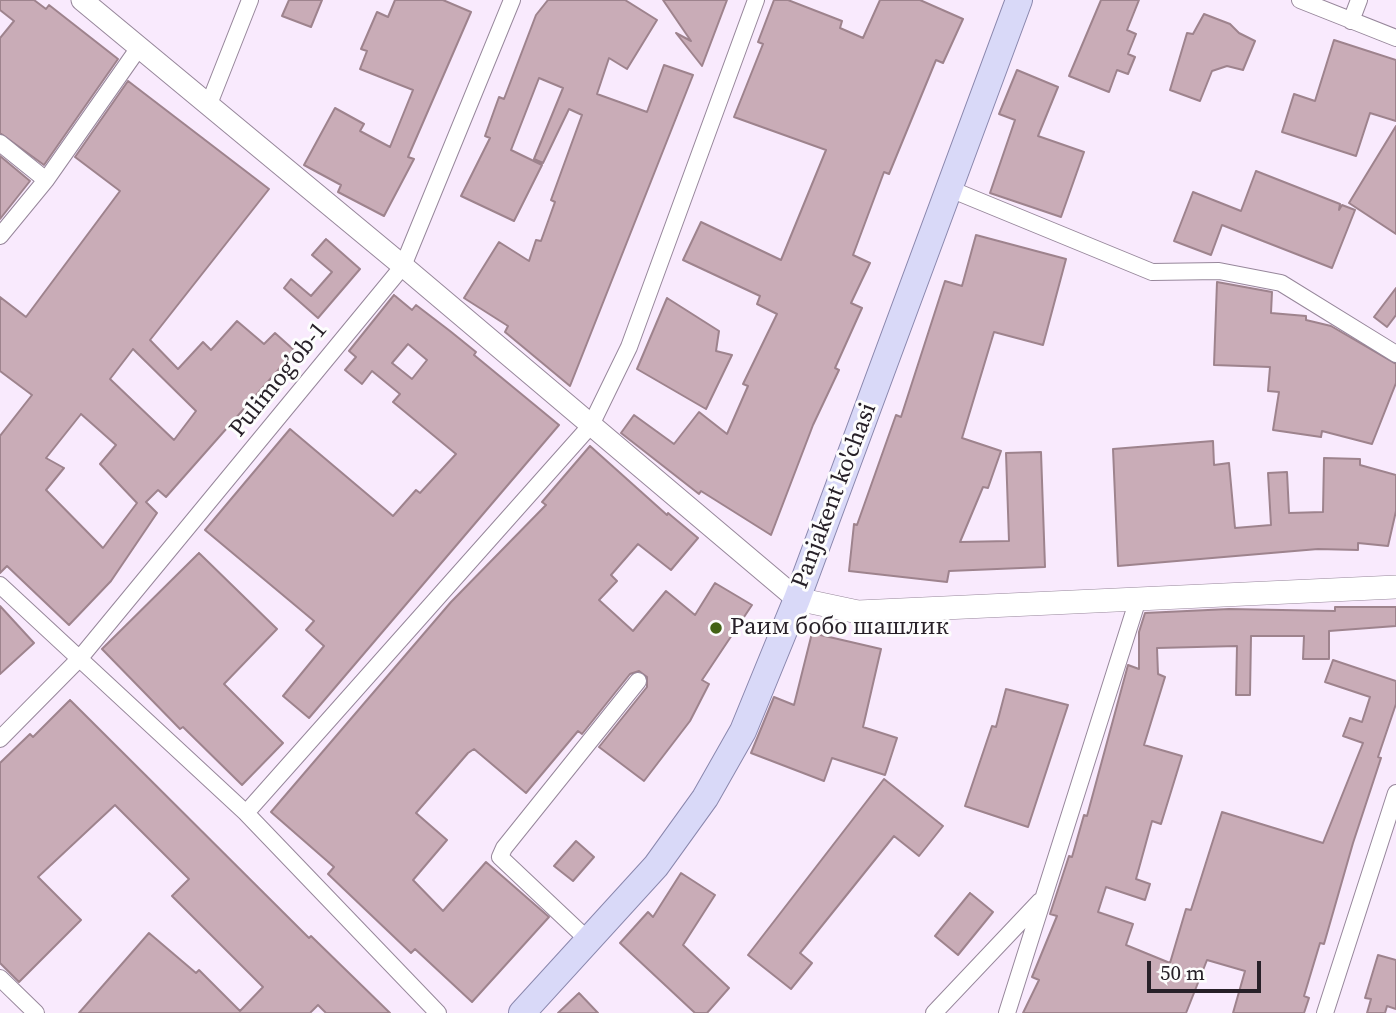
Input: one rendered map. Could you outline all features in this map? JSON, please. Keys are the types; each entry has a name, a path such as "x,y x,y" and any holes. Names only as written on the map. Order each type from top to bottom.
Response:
{"main road":[{"name":"Panjakent ko'chasi","path":"522,1013 656,866 726,765 743,731 797,599 1020,0"},
{"path":"797,599 858,612 1396,587"}],"street":[{"path":"209,104 250,0"},
{"name":"Pulimog’ob-1","path":"0,739 80,658 403,266 512,0"},
{"path":"246,813 591,425 629,347 756,0"},
{"path":"1300,0 1396,38"},
{"path":"1351,21 1359,0"},
{"path":"89,3 797,599"},
{"path":"0,236 46,180 140,46"},
{"path":"0,143 46,180"},
{"path":"950,190 1152,272 1219,271 1281,283 1396,354"},
{"path":"0,585 246,813 438,1013"},
{"path":"1007,1013 1138,599"},
{"path":"588,940 500,857 503,848 638,681"},
{"path":"1325,1013 1396,793"},
{"path":"934,1013 1044,896"},
{"path":"0,978 36,1013"}],"building":[{"path":"0,0 34,0 46,9 49,5 118,59 44,165 0,133 0,38 14,21 0,10"},
{"path":"289,0 322,0 311,27 282,16"},
{"path":"395,0 443,0 471,12 408,157 414,159 384,216 338,192 341,185 304,165 335,108 364,124 360,131 390,147 413,90 360,69 367,51 361,49 377,12 388,17"},
{"path":"548,0 625,0 657,20 627,69 609,58 597,94 647,112 664,65 693,75 570,386 505,332 508,326 464,298 499,242 529,261 536,240 541,241 555,202 551,200 582,115 569,109 543,163 534,159 563,88 539,78 511,150 542,165 514,221 461,196 490,138 485,136 499,97 504,99 536,15"},
{"path":"663,0 727,0 702,66 676,33 691,41"},
{"path":"774,0 788,0 842,21 840,28 863,38 880,0 920,0 963,19 943,63 936,60 889,174 884,172 853,255 870,263 851,303 862,308 835,368 839,370 813,425 771,535 701,491 699,494 621,433 634,415 674,444 699,412 727,434 748,386 743,384 777,314 757,304 760,296 683,260 701,222 781,260 826,150 734,117 763,44 758,42"},
{"path":"1101,0 1139,0 1127,30 1136,34 1128,54 1135,57 1128,74 1117,70 1109,92 1069,76"},
{"path":"1204,14 1230,24 1239,33 1255,41 1243,70 1227,66 1212,71 1200,101 1170,90 1187,33 1193,34"},
{"path":"1334,40 1396,60 1396,121 1370,113 1356,156 1282,132 1294,94 1315,101"},
{"path":"1017,70 1058,87 1038,136 1084,152 1061,217 990,193 1015,120 999,114"},
{"path":"128,81 269,189 150,340 178,369 203,342 211,350 237,321 264,344 275,333 295,351 166,497 158,490 146,502 157,513 111,581 69,625 7,566 0,573 0,436 32,395 0,371 0,297 26,317 120,191 75,157","holes":["133,349 196,411 174,440 110,379","81,414 116,445 100,464 137,503 103,548 46,490 64,468 46,458"]},
{"path":"1396,126 1396,234 1349,203"},
{"path":"0,156 30,181 0,219"},
{"path":"1256,171 1340,204 1339,210 1342,205 1355,210 1332,268 1222,225 1211,255 1174,241 1193,192 1241,211"},
{"path":"976,235 1066,259 1043,345 994,332 962,438 1001,451 988,488 983,487 960,542 1009,541 1006,453 1041,452 1045,567 949,571 947,582 849,571 854,524 857,525 896,415 901,417 945,281 962,286"},
{"path":"326,239 360,269 318,318 284,288 291,279 311,296 332,272 312,255"},
{"path":"1217,282 1272,292 1271,313 1306,316 1306,320 1331,326 1396,364 1396,383 1372,444 1322,431 1321,437 1273,430 1279,392 1268,391 1270,367 1214,365"},
{"path":"1396,288 1396,315 1387,327 1374,317"},
{"path":"394,295 412,310 416,305 450,331 476,352 474,355 559,425 309,718 283,696 324,646 306,630 314,621 205,530 290,429 393,516 416,490 420,493 456,454 393,402 400,394 372,371 362,384 345,370 356,357 349,351","holes":["408,344 427,360 412,379 392,363"]},
{"path":"667,298 719,331 716,351 732,355 706,409 637,369"},
{"path":"1213,441 1214,465 1229,463 1235,528 1271,525 1268,473 1287,472 1289,513 1323,512 1324,458 1360,459 1360,465 1396,475 1396,511 1388,546 1358,543 1358,550 1318,549 1118,566 1113,449"},
{"path":"590,446 667,515 668,513 698,538 671,570 638,544 611,575 617,581 599,600 633,631 666,591 695,615 715,583 752,605 702,680 709,684 690,721 644,781 599,747 647,687 647,677 639,671 630,674 582,734 578,731 526,793 474,749 416,813 447,840 413,880 443,911 486,862 549,917 472,1002 415,949 411,953 328,874 334,867 271,812 451,602 546,505 542,502"},
{"path":"199,553 277,629 224,684 283,743 242,785 183,727 180,729 102,649"},
{"path":"0,606 34,643 0,674"},
{"path":"1335,607 1396,607 1396,626 1329,631 1329,659 1303,659 1304,636 1251,636 1250,695 1236,695 1237,646 1157,648 1158,674 1165,677 1144,745 1182,756 1161,824 1152,821 1136,879 1150,884 1145,900 1106,887 1098,912 1133,924 1126,945 1170,963 1186,909 1191,910 1222,812 1323,843 1363,743 1343,736 1350,718 1362,722 1370,697 1325,682 1333,660 1396,681 1396,704 1324,944 1320,943 1304,996 1309,998 1304,1013 1233,1013 1245,971 1207,960 1186,1013 1023,1013 1039,980 1032,977 1057,916 1050,914 1069,856 1072,857 1084,815 1087,816 1128,665 1139,669 1139,632 1145,613 1229,609 1335,611"},
{"path":"812,633 881,649 863,727 897,738 885,775 832,758 824,781 751,753 774,697 794,705"},
{"path":"1006,689 1068,705 1028,827 965,806 992,726 996,727"},
{"path":"70,700 309,938 311,936 390,1013 326,1013 318,1005 310,1013 79,1013 149,933 196,973 199,970 240,1011 263,987 172,896 189,879 115,805 38,877 81,920 19,982 0,963 0,763 30,734 33,737"},
{"path":"884,779 943,826 919,856 894,836 800,953 812,963 791,989 748,955"},
{"path":"576,841 594,857 573,881 554,866"},
{"path":"681,873 715,895 683,945 729,988 707,1013 695,1013 620,943 648,912 653,917"},
{"path":"970,893 993,912 958,955 935,936"},
{"path":"1378,955 1396,960 1396,1009 1387,1006 1385,1013 1367,1013 1371,999 1365,998"},
{"path":"579,993 598,1013 558,1013"}],"place":[{"name":"Раим бобо шашлик","path":"716,628"}]}
